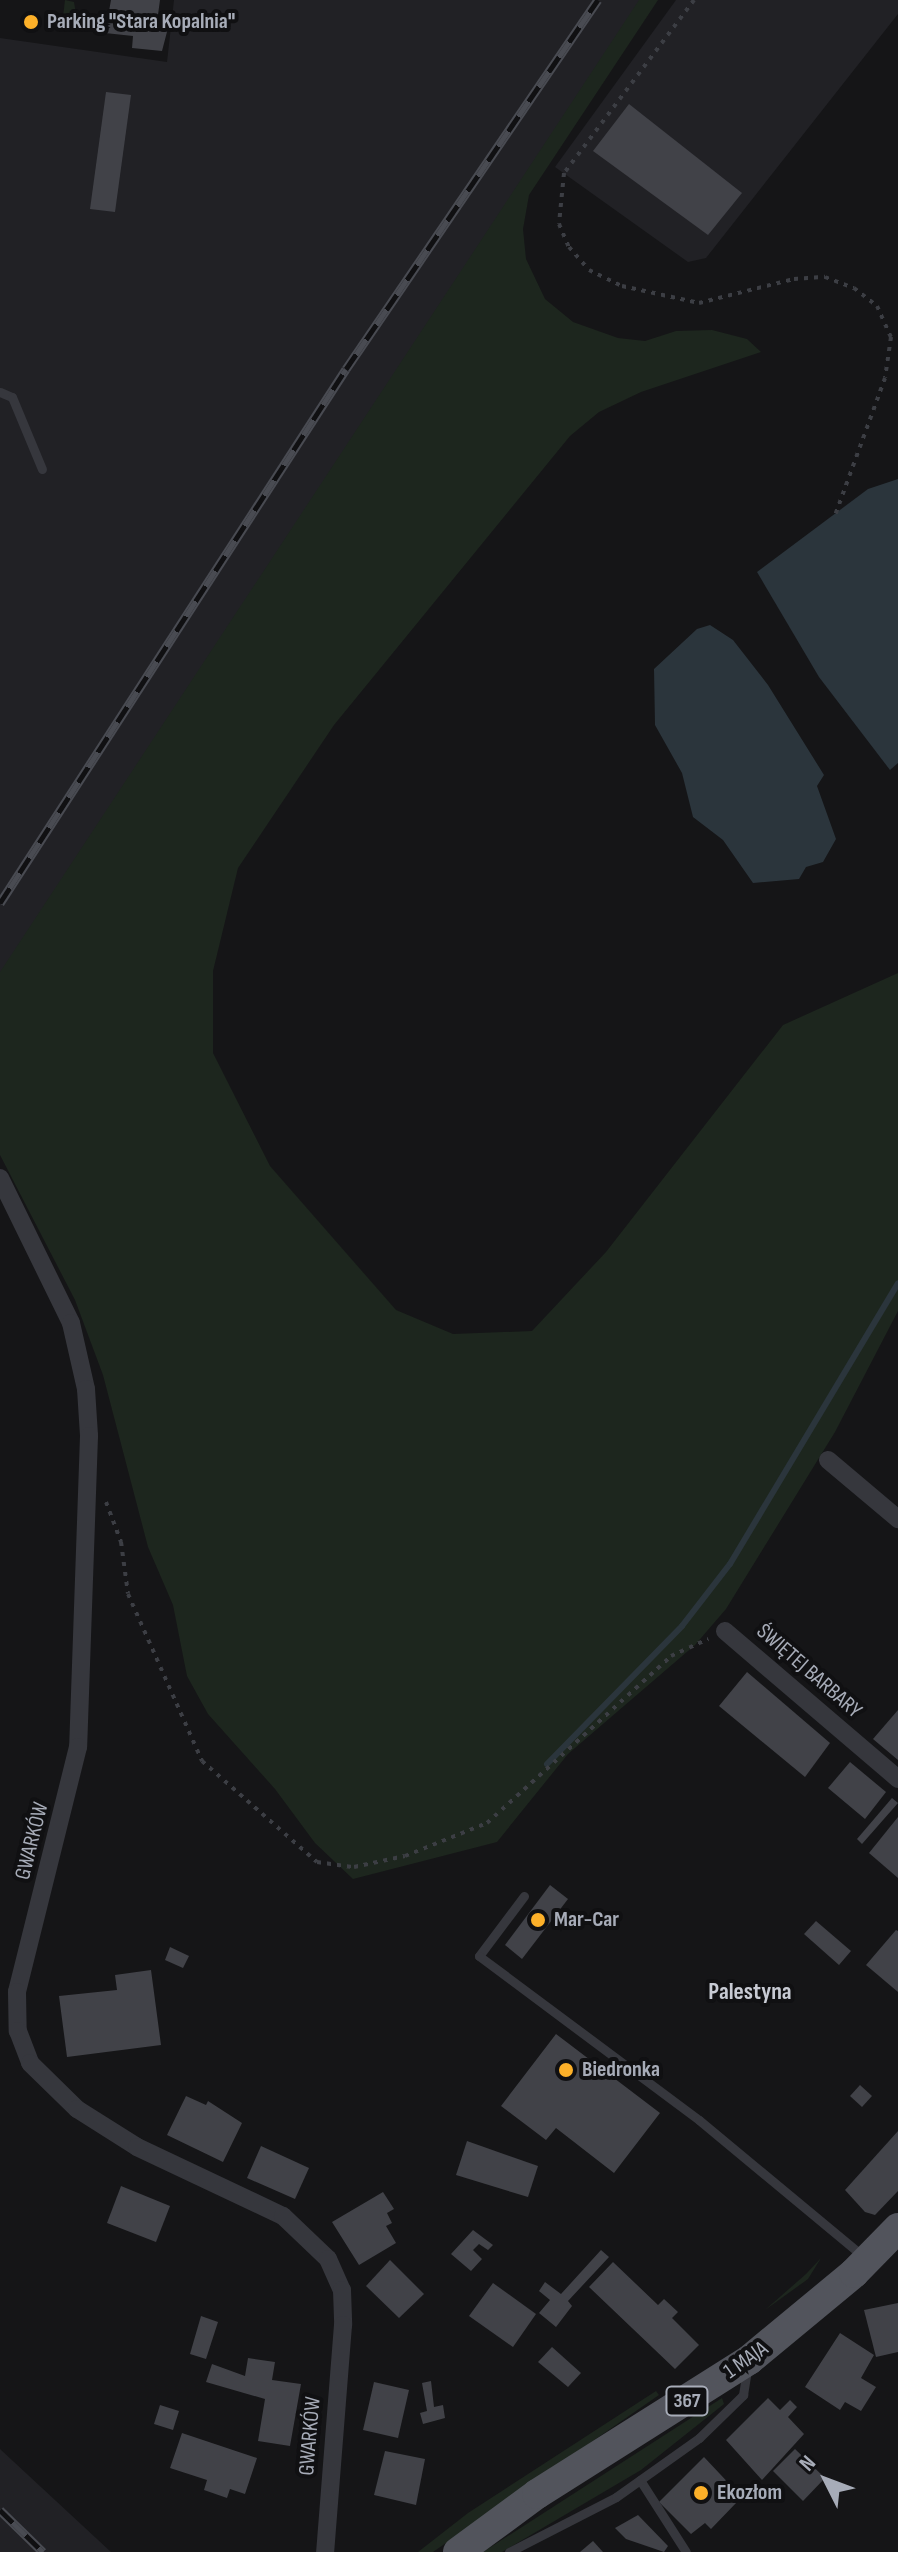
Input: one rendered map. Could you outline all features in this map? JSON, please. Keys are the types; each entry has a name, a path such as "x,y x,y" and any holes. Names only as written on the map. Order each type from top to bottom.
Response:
{"main road":[{"name":"1 MAJA","path":"458,2552 537,2494 749,2360 867,2260 898,2228"}],"street":[{"name":"GWARKÓW","path":"0,1178 71,1323 86,1389 89,1436 78,1747 17,1992 18,2031 30,2063 77,2109 137,2147 283,2216 301,2228 328,2259 342,2290 343,2325 325,2552"},
{"path":"828,1460 898,1519"},
{"name":"ŚWIĘTEJ BARBARY","path":"725,1631 898,1779"}],"lane":[{"path":"0,392 12,397 42,469"},
{"path":"524,1896 479,1956 699,2120 867,2260"},
{"path":"509,2552 640,2480 699,2438 743,2395 749,2360"},
{"path":"640,2480 686,2552"}],"path":[{"path":"694,0 564,173 559,224 569,247 589,270 622,286 699,303 794,279 825,277 854,288 877,306 891,337 885,378 834,518"},
{"path":"105,1498 121,1542 128,1594 202,1761 317,1862 354,1867 405,1856 487,1823 671,1656 725,1631"}],"shaded area":[{"path":"65,0 74,2 76,14 62,25"},
{"path":"174,0 649,0 0,1014 0,38 167,62"},
{"path":"639,0 658,0 529,195 523,229 526,259 545,299 573,322 618,338 645,341 676,331 712,330 747,339 761,352 641,392 599,412 570,436 334,725 238,868 213,971 213,1053 270,1166 396,1310 453,1334 532,1331 606,1252 783,1025 898,973 898,1311 835,1432 726,1609 695,1645 568,1754 497,1842 353,1879 315,1843 275,1789 208,1714 187,1676 173,1605 148,1547 103,1375 75,1300 0,1155 0,972"},
{"path":"676,0 898,0 898,14 706,258 688,262 555,167"},
{"path":"898,479 898,763 890,770 819,677 757,572 868,489"},
{"path":"710,625 733,640 768,685 824,775 817,786 836,839 823,862 806,867 799,879 753,883 723,840 693,817 682,773 655,725 654,669 697,629"},
{"path":"821,2258 808,2279 765,2310 806,2274"},
{"path":"656,2391 659,2395 433,2552 418,2552 468,2513"},
{"path":"722,2398 724,2404 641,2470 502,2552 483,2552"},
{"path":"0,2449 111,2552 0,2552"}],"building":[{"path":"111,0 160,0 157,22 168,28 162,51 132,48 133,36 105,33"},
{"path":"106,92 131,95 115,212 90,209"},
{"path":"629,104 742,193 708,235 593,151"},
{"path":"747,1672 830,1743 805,1777 719,1706"},
{"path":"898,1710 898,1760 873,1739"},
{"path":"850,1762 886,1792 865,1819 828,1788"},
{"path":"892,1798 898,1803 862,1844 857,1839"},
{"path":"898,1817 898,1878 869,1853"},
{"path":"550,1885 568,1899 522,1959 505,1945"},
{"path":"816,1921 851,1951 839,1965 804,1934"},
{"path":"898,1931 898,1992 866,1965"},
{"path":"170,1947 189,1956 183,1968 165,1960"},
{"path":"151,1970 161,2045 67,2057 59,1996 117,1990 115,1975"},
{"name":"Biedronka","path":"556,2034 660,2113 614,2173 556,2128 546,2140 501,2106"},
{"path":"860,2085 872,2096 862,2107 850,2096"},
{"path":"186,2096 206,2105 208,2101 242,2123 223,2162 167,2135"},
{"path":"898,2131 898,2191 875,2215 865,2212 845,2190"},
{"path":"467,2141 538,2166 528,2197 456,2175"},
{"path":"261,2146 309,2168 295,2199 247,2178"},
{"path":"121,2186 170,2206 156,2242 107,2223"},
{"path":"383,2192 394,2209 387,2213 392,2223 386,2226 396,2243 359,2265 332,2222"},
{"path":"473,2230 493,2245 488,2250 479,2244 473,2250 482,2259 471,2271 451,2254"},
{"path":"601,2250 609,2257 568,2301 572,2306 556,2327 539,2313 550,2300 539,2291 545,2282 561,2294"},
{"path":"390,2260 424,2294 399,2318 366,2286"},
{"path":"613,2262 658,2305 664,2299 678,2312 672,2318 699,2345 675,2369 589,2287"},
{"path":"493,2283 536,2314 513,2347 469,2316"},
{"path":"898,2303 898,2352 876,2357 864,2310"},
{"path":"201,2316 218,2322 206,2359 190,2354"},
{"path":"840,2333 874,2355 861,2378 876,2387 861,2411 845,2402 840,2410 805,2387"},
{"path":"552,2347 581,2373 568,2387 538,2362"},
{"path":"248,2358 275,2362 272,2380 301,2384 290,2446 258,2441 265,2399 206,2382 212,2364 245,2376"},
{"path":"431,2381 434,2407 443,2405 445,2418 423,2424 420,2413 427,2411 422,2383"},
{"path":"374,2382 409,2390 398,2438 363,2430"},
{"path":"768,2398 780,2410 790,2400 797,2407 788,2417 804,2434 762,2480 726,2440"},
{"path":"160,2405 179,2411 173,2430 154,2424"},
{"path":"182,2433 257,2458 245,2494 230,2489 227,2498 204,2490 207,2480 170,2468"},
{"path":"795,2449 825,2478 803,2501 773,2471"},
{"path":"385,2451 425,2459 416,2505 374,2495"},
{"name":"Ekozłom","path":"704,2457 736,2491 731,2496 737,2502 711,2529 705,2523 691,2534 659,2502"},
{"path":"638,2515 668,2546 664,2552 626,2539 615,2528"},
{"path":"593,2541 603,2552 580,2552"}],"waterway":[{"path":"547,1764 682,1626 730,1564 898,1283"}],"railway":[{"path":"0,903 346,369 598,0"},
{"path":"0,2510 43,2552"}],"place":[{"name":"Parking \"Stara Kopalnia\"","path":"31,22"},
{"name":"Mar-Car","path":"538,1920"},
{"name":"Biedronka","path":"566,2070"},
{"name":"Ekozłom","path":"701,2493"}],"district":[{"name":"Palestyna","path":"750,1992"}]}
